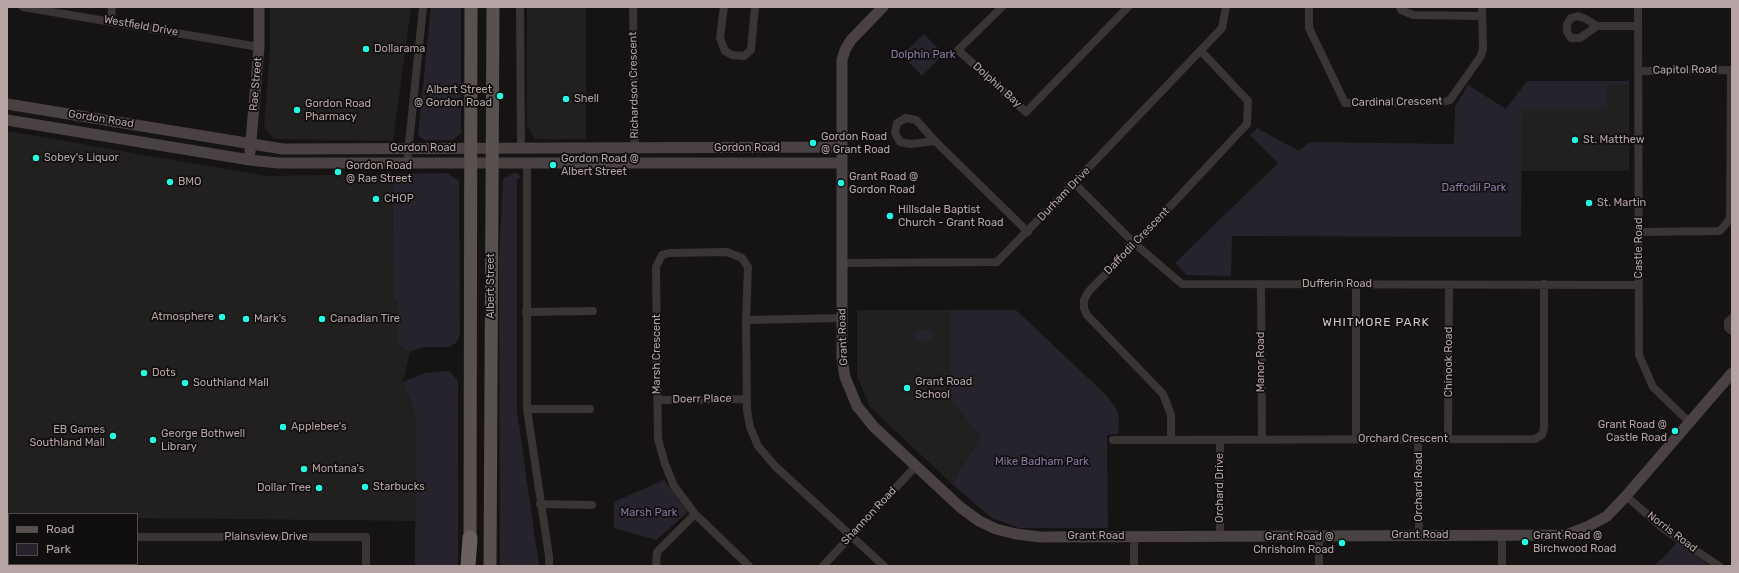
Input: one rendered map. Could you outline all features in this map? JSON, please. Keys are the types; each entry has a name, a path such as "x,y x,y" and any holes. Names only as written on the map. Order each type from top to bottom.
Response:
{"highway":[{"path":"469,566 470,538"}],"main road":[{"name":"Albert Street","path":"470,538 472,7"},
{"name":"Albert Street","path":"490,566 493,7"}],"street":[{"name":"Westfield Drive","path":"23,7 259,47"},
{"path":"111,21 112,7"},
{"name":"Rae Street","path":"250,160 259,47 259,7"},
{"path":"408,163 423,7"},
{"path":"520,7 522,148"},
{"name":"Richardson Crescent","path":"633,7 635,164"},
{"path":"724,7 720,38 724,51 732,55 744,56 751,50 756,7"},
{"name":"Grant Road","path":"883,7 860,30 845,50 842,60 842,358 845,377 857,406 874,427 915,467 960,507 978,521 996,529 1016,534 1040,537 1220,535 1566,535 1587,527 1607,516 1732,373"},
{"name":"Dolphin Bay","path":"1002,7 958,50 1026,112 1128,7"},
{"name":"Durham Drive","path":"842,263 997,262 1028,232 1222,28 1226,7"},
{"name":"Cardinal Crescent","path":"1309,7 1309,28 1345,103 1443,102 1450,100 1481,56 1483,48 1482,7"},
{"path":"1400,7 1401,10 1413,14 1482,16"},
{"name":"Castle Road","path":"1638,7 1639,355 1653,387 1690,422"},
{"path":"1596,26 1638,26"},
{"name":"Daffodil Crescent","path":"1171,440 1171,415 1163,394 1087,315 1084,308 1084,300 1088,292 1247,124 1248,102 1201,51"},
{"path":"1639,232 1720,231 1730,219 1732,70"},
{"name":"Capitol Road","path":"1638,71 1732,70"},
{"name":"Gordon Road","path":"7,104 251,145 283,149 635,149 842,147"},
{"path":"67,130 90,117"},
{"path":"935,141 910,144 900,142 895,133 897,123 906,118 916,120 935,141 1028,232"},
{"name":"Gordon Road","path":"7,120 250,160 314,164 842,163"},
{"path":"741,148 741,163"},
{"path":"527,163 527,409 540,504 549,556 549,566"},
{"name":"Dufferin Road","path":"1074,184 1135,244 1182,284 1638,285"},
{"name":"Marsh Crescent","path":"749,566 695,514 674,486 665,464 658,439 656,267 662,255 669,253 727,252 742,258 748,267 746,398 750,427 758,446 775,466 884,566"},
{"name":"Manor Road","path":"1261,284 1262,440"},
{"path":"1356,284 1356,439"},
{"name":"Orchard Crescent","path":"1113,440 1535,439 1542,435 1544,428 1544,284"},
{"name":"Chinook Road","path":"1448,439 1450,285"},
{"path":"526,312 593,311"},
{"path":"746,320 842,318"},
{"path":"1732,318 1728,322 1728,328 1732,331"},
{"name":"Doerr Place","path":"657,400 746,398"},
{"path":"527,409 590,409"},
{"name":"Orchard Road","path":"1418,439 1419,535"},
{"name":"Orchard Drive","path":"1220,440 1220,535"},
{"name":"Shannon Road","path":"823,566 915,467"},
{"name":"Norris Road","path":"1626,496 1664,529 1719,566"},
{"path":"540,504 592,505"},
{"path":"656,566 657,552 695,514"},
{"path":"1319,535 1319,566"},
{"path":"1502,535 1502,566"},
{"path":"1134,536 1134,566"},
{"name":"Plainsview Drive","path":"138,537 366,537 366,566"}],"shaded area":[{"path":"270,7 411,7 393,141 274,139 264,128 270,49"},
{"path":"527,7 586,7 586,139 535,139 527,125"},
{"name":"St. Matthew","path":"1607,85 1629,85 1629,171 1521,171 1522,109 1607,109"},
{"name":"Southland Mall","path":"7,131 266,176 392,174 394,300 398,304 398,345 410,352 403,382 416,416 416,521 138,518 138,513 8,513 7,527"},
{"name":"Grant Road School","path":"857,310 951,310 951,400 980,437 952,484 870,407 857,376"}],"green space":[{"path":"431,7 461,7 461,133 453,140 424,140 418,135"},
{"name":"Dolphin Park","path":"924,34 944,54 922,76 902,55"},
{"name":"Daffodil Park","path":"1527,81 1629,81 1629,85 1607,85 1607,109 1522,109 1521,237 1232,236 1231,276 1187,275 1175,263 1278,163 1250,135 1257,128 1299,151 1310,142 1454,144 1455,107 1468,85 1506,109"},
{"path":"516,172 521,177 517,180 517,411 539,566 500,566 499,259 503,179"},
{"path":"447,173 459,181 460,335 456,343 449,347 424,347 410,352 398,345 398,304 394,300 392,174"},
{"name":"Mike Badham Park","path":"951,310 1016,310 1105,394 1116,408 1119,417 1118,434 1107,435 1108,528 1019,528 992,518 952,484 980,437 951,400"},
{"path":"915,330 932,330 932,341 915,341"},
{"path":"449,371 458,380 458,566 415,566 416,416 403,382 425,373"},
{"name":"Marsh Park","path":"664,480 688,512 656,540 614,528 614,502"},
{"path":"1677,542 1710,566 1653,566 1665,556"}],"place":[{"name":"Dollarama","path":"366,49"},
{"name":"Albert Street @ Gordon Road","path":"500,96"},
{"name":"Shell","path":"566,99"},
{"name":"Gordon Road Pharmacy","path":"297,110"},
{"name":"St. Matthew","path":"1575,140"},
{"name":"Gordon Road @ Grant Road","path":"813,143"},
{"name":"Sobey's Liquor","path":"36,158"},
{"name":"Gordon Road @ Albert Street","path":"553,165"},
{"name":"Gordon Road @ Rae Street","path":"338,172"},
{"name":"BMO","path":"170,182"},
{"name":"Grant Road @ Gordon Road","path":"841,183"},
{"name":"CHOP","path":"376,199"},
{"name":"St. Martin","path":"1589,203"},
{"name":"Hillsdale Baptist Church - Grant Road","path":"890,216"},
{"name":"Atmosphere","path":"222,317"},
{"name":"Mark's","path":"246,319"},
{"name":"Canadian Tire","path":"322,319"},
{"name":"Dots","path":"144,373"},
{"name":"Southland Mall","path":"185,383"},
{"name":"Grant Road School","path":"907,388"},
{"name":"Applebee's","path":"283,427"},
{"name":"Grant Road @ Castle Road","path":"1675,431"},
{"name":"EB Games Southland Mall","path":"113,436"},
{"name":"George Bothwell Library","path":"153,440"},
{"name":"Montana's","path":"304,469"},
{"name":"Starbucks","path":"365,487"},
{"name":"Dollar Tree","path":"319,488"},
{"name":"Grant Road @ Birchwood Road","path":"1525,542"},
{"name":"Grant Road @ Chrisholm Road","path":"1342,543"}],"district":[{"name":"WHITMORE PARK","path":"1376,323"}]}
